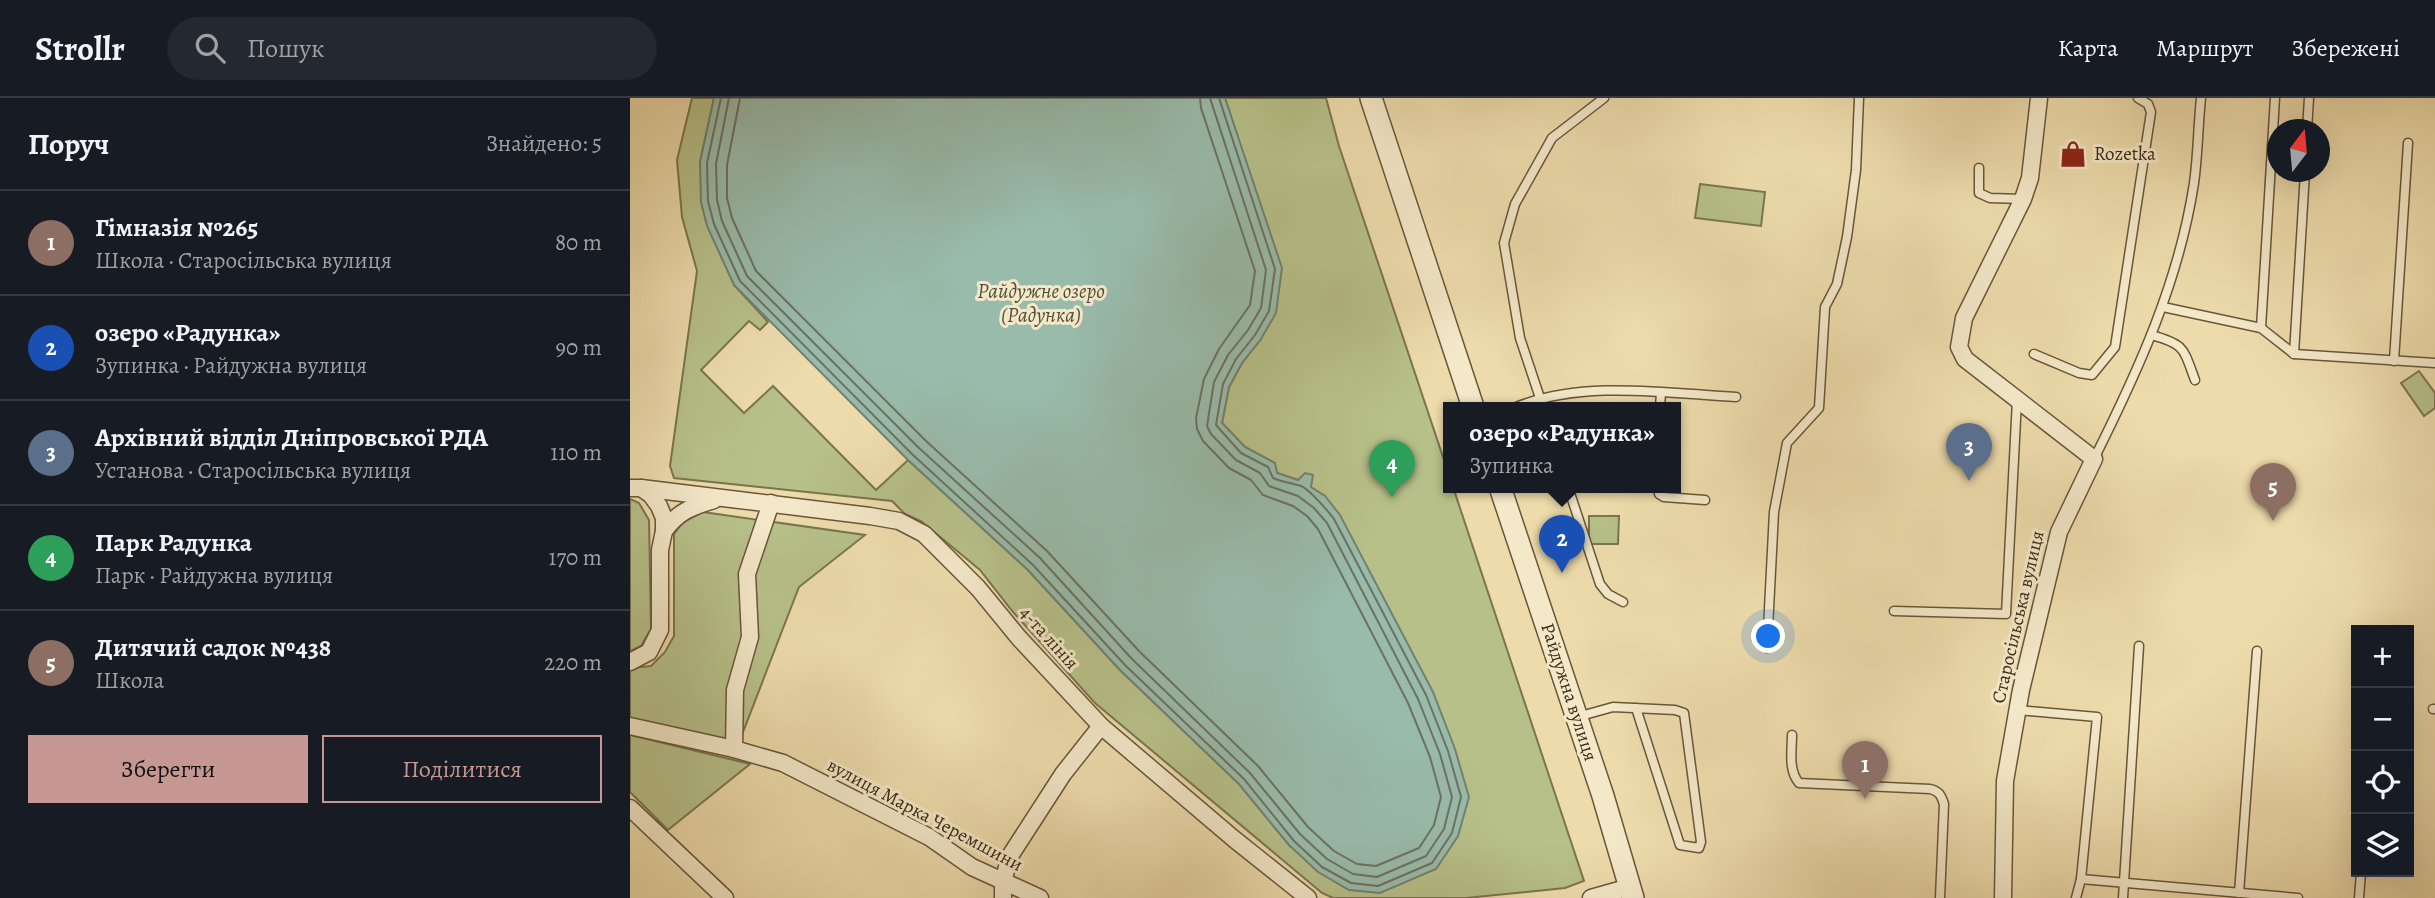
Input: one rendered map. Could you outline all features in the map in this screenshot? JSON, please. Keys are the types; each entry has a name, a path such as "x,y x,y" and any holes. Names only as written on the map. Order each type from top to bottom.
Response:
{"street":[{"path":"1371,98 1471,402"},
{"path":"2039,98 2034,161 2023,200 1964,318 1959,347 1965,359 2094,459"},
{"name":"Старосільська вулиця","path":"2003,898 2005,781 2017,710 2059,532 2094,459"},
{"name":"4-та лінія","path":"635,488 899,521 924,534 978,588 1019,638 1101,726 1308,898"},
{"name":"4-та лінія","path":"630,662 649,652 660,630 660,551 664,531 664,518 659,506 651,495 635,488"},
{"name":"Райдужна вулиця","path":"1502,493 1632,893"},
{"name":"4-та лінія","path":"664,531 675,517 692,507 720,498"},
{"path":"734,749 735,690 750,637 747,573 771,503"},
{"name":"вулиця Марка Черемшини","path":"630,726 783,763 929,837 1003,890 1040,898"},
{"path":"1003,890 1010,856 1063,774 1101,726"},
{"path":"630,808 725,898"},
{"path":"1591,898 1632,893"}],"lane":[{"path":"1542,402 1520,338 1504,243 1516,204 1552,138 1604,98"},
{"path":"1767,648 1774,512 1787,443 1819,408 1825,307 1837,284 1847,237 1856,170 1859,98"},
{"path":"2034,354 2079,373 2092,375 2115,347 2151,112 2148,104 2138,98"},
{"path":"2094,459 2163,307 2180,248 2194,183 2201,98"},
{"path":"2261,328 2275,98"},
{"path":"2308,119 2309,98"},
{"path":"2394,361 2408,143"},
{"path":"1979,168 1979,193 1984,197 2023,200"},
{"path":"2294,354 2304,182"},
{"path":"2163,307 2261,328 2294,354 2435,363"},
{"path":"2151,335 2177,343 2184,352 2194,380"},
{"path":"1528,402 1540,397 1599,391 1736,397"},
{"path":"1660,402 1661,393"},
{"path":"1894,611 2006,614 2017,400"},
{"path":"1571,493 1600,584 1608,594 1623,602"},
{"path":"1659,493 1664,498 1705,500"},
{"path":"2123,898 2139,646"},
{"path":"2239,893 2257,650"},
{"path":"1577,718 1613,707 1675,709 1684,713 1700,828 1699,848 1680,845 1636,708"},
{"path":"2017,710 2097,717 2081,879 2076,898"},
{"path":"1792,735 1792,768 1799,783 1930,789 1942,796 1944,804 1940,898"},
{"path":"2359,898 2361,877"},
{"path":"2081,879 2298,898"}],"green space":[{"path":"692,98 714,98 700,162 734,285 768,322 760,330 749,321 701,370 744,413 773,386 876,490 908,460 1028,570 1120,670 1239,784 1289,845 1325,496 1298,480 1277,473 1274,463 1245,447 1222,423 1229,387 1242,363 1261,339 1245,160 1225,98 1326,98 1339,146 1443,457 1443,493 1455,493 1584,881 1565,888 1466,898 1333,898 1322,893 1095,703 1013,612 980,570 921,521 905,514 892,501 674,478 670,466 697,271 682,217 677,160"},
{"path":"1700,184 1765,192 1761,226 1695,218"},
{"path":"2419,371 2435,393 2435,408 2424,416 2401,383"},
{"path":"630,499 639,503 649,520 651,629 641,646 630,651"},
{"path":"703,512 865,535 799,587 738,745 630,719 630,668 651,666 665,652 674,636 674,534 683,522"},
{"path":"1589,516 1619,516 1618,544 1589,544"},
{"path":"630,735 750,764 668,830 630,792"}],"water":[{"name":"Райдужне озеро (Радунка)","path":"714,98 1225,98 1282,268 1276,313 1229,387 1222,423 1245,447 1275,463 1277,473 1298,480 1305,473 1313,475 1311,487 1325,496 1340,515 1433,692 1455,749 1469,797 1458,836 1436,869 1380,893 1349,890 1318,872 1289,845 1239,784 1120,670 1028,570 908,460 734,285 707,226 701,202 700,162"}],"place":[{"name":"Rozetka","path":"2073,154"},
{"name":"Архівний відділ Дніпровської РДА","path":"1969,481"},
{"name":"Парк Радунка","path":"1392,498"},
{"name":"Дитячий садок №438","path":"2273,521"},
{"name":"озеро «Радунка»","path":"1562,573"},
{"name":"Гімназія №265","path":"1865,799"}]}
